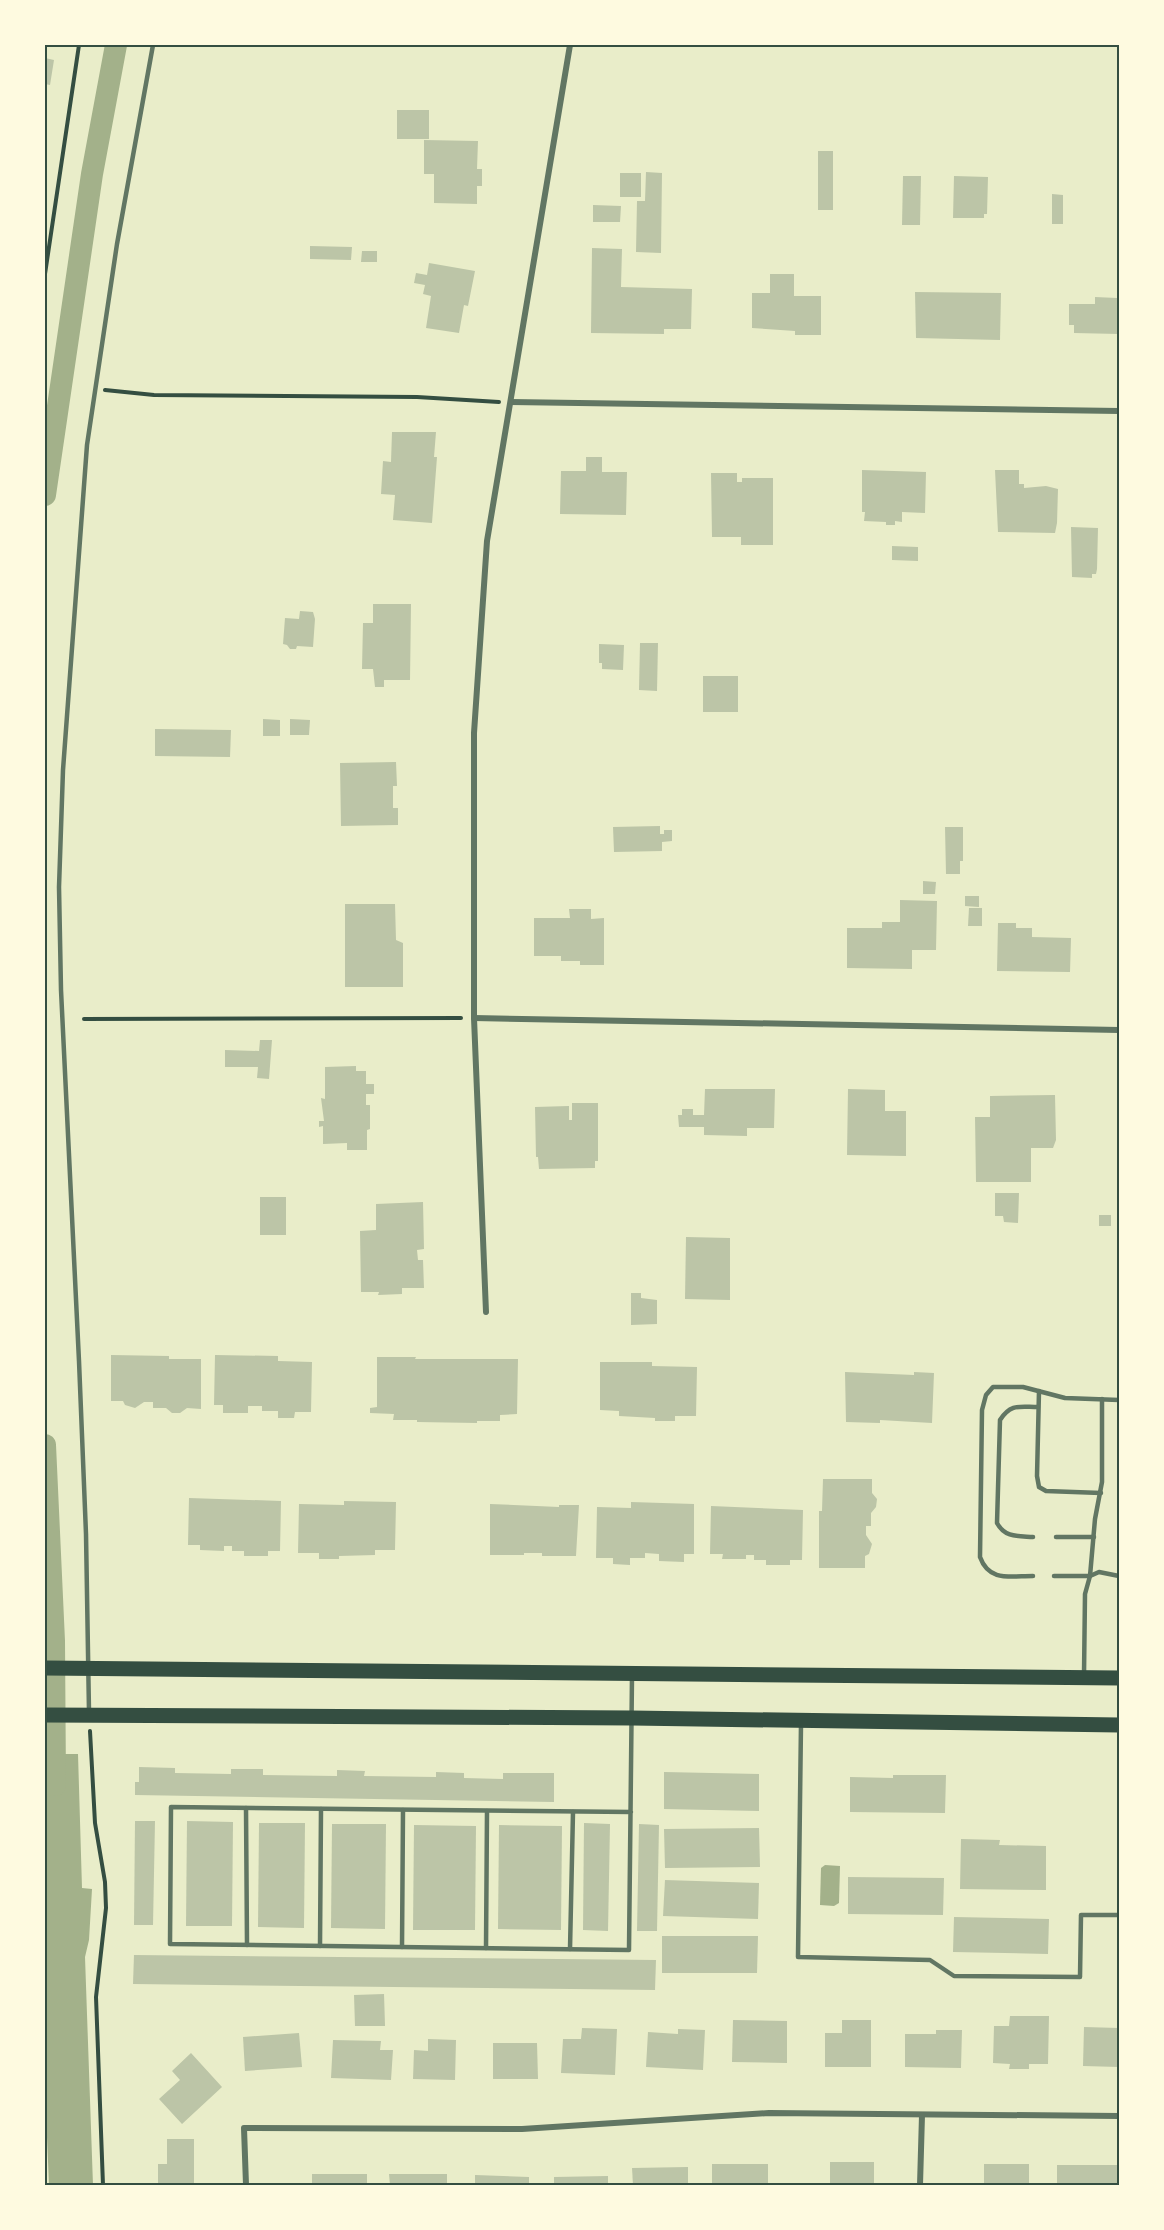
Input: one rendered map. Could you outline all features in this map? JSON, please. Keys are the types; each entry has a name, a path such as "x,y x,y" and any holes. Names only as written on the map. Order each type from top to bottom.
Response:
{"main road":[{"path":"45,1668 1119,1678"},
{"path":"45,1714 632,1718 1119,1725"}],"street":[{"path":"486,1312 474,1018 474,733 487,542 570,45"},
{"path":"511,402 1119,411"},
{"path":"474,1018 1119,1030"},
{"path":"246,2185 244,2127 522,2129 769,2113 1119,2116"},
{"path":"920,2185 922,2115"}],"lane":[{"path":"89,1715 86,1534 61,990 59,887 63,770 87,445 117,244 153,45"},
{"path":"1033,1576 995,1575 984,1568 980,1557 982,1410 986,1395 993,1387 1023,1387 1065,1398 1119,1400"},
{"path":"1039,1391 1037,1476 1040,1487 1046,1491 1101,1493"},
{"path":"1084,1678 1085,1594 1090,1576 1102,1482 1102,1399"},
{"path":"1033,1537 1011,1536 1004,1533 997,1523 1000,1420 1006,1411 1013,1407 1038,1407"},
{"path":"1056,1537 1094,1537"},
{"path":"1054,1576 1090,1576 1099,1572 1119,1576"},
{"path":"631,1812 171,1807 170,1944 629,1950 631,1812 632,1673"},
{"path":"801,1721 798,1958 930,1960 954,1976 1080,1977 1081,1915 1119,1915"},
{"path":"246,1808 247,1945"},
{"path":"320,1946 321,1809"},
{"path":"402,1947 403,1810"},
{"path":"486,1948 487,1811"},
{"path":"570,1949 573,1812"}],"path":[{"path":"45,274 79,45"},
{"path":"96,388 154,395 417,397 511,402"},
{"path":"84,1019 474,1018"},
{"path":"89,1715 94,1811 105,1882 106,1908 96,1997 103,2185"}],"shaded area":[{"path":"45,1754 78,1754 82,1888 92,1889 89,1940 85,1957 93,2185 49,2185 45,2089"},
{"path":"825,1865 840,1866 839,1903 834,1906 820,1905 821,1868"}],"building":[{"path":"45,58 54,60 50,85 45,84"},
{"path":"397,110 429,110 429,139 397,139"},
{"path":"424,140 478,141 477,169 482,169 482,186 477,186 477,204 434,203 434,174 424,174"},
{"path":"818,151 833,151 833,210 818,210"},
{"path":"646,172 662,173 661,253 636,252 637,201 645,201"},
{"path":"620,173 641,173 641,197 620,197"},
{"path":"903,176 921,176 920,225 902,225"},
{"path":"954,176 988,177 987,214 984,214 984,218 953,218"},
{"path":"1052,194 1063,195 1063,224 1052,224"},
{"path":"593,205 621,206 620,222 593,222"},
{"path":"310,246 352,247 351,260 310,259"},
{"path":"592,248 622,249 621,287 692,289 691,329 664,329 664,334 591,333"},
{"path":"362,251 377,251 377,262 361,262"},
{"path":"429,263 475,271 468,306 464,305 459,333 426,328 431,296 423,294 425,285 414,283 416,273 427,275"},
{"path":"770,274 794,274 794,296 821,296 821,335 795,335 795,331 752,328 752,293 770,293"},
{"path":"915,292 1001,293 1000,340 916,338"},
{"path":"1095,297 1117,298 1119,334 1074,333 1074,325 1069,325 1069,304 1095,304"},
{"path":"392,432 436,432 434,457 437,457 432,523 393,520 395,495 381,494 383,461 391,462"},
{"path":"586,457 602,457 602,472 627,472 626,515 560,514 561,471 586,471"},
{"path":"862,470 926,472 925,513 902,512 902,522 895,521 895,525 886,525 886,522 864,521"},
{"path":"995,470 1019,470 1019,484 1024,484 1024,488 1046,486 1058,489 1055,533 998,532"},
{"path":"711,473 737,473 737,482 742,482 742,478 773,478 773,545 741,545 741,537 712,537"},
{"path":"1071,527 1098,528 1097,569 1096,574 1092,574 1092,578 1072,577"},
{"path":"892,546 918,547 918,561 892,560"},
{"path":"373,604 411,604 410,680 384,680 384,687 375,687 373,669 362,669 363,623 373,623"},
{"path":"300,611 313,612 315,619 313,647 297,646 296,649 290,649 283,644 285,618 299,619"},
{"path":"640,643 658,643 657,691 639,690"},
{"path":"599,644 624,645 623,670 602,669 602,663 599,663"},
{"path":"703,676 738,676 738,712 703,712"},
{"path":"263,719 280,720 280,736 263,736"},
{"path":"290,719 310,720 309,735 290,735"},
{"path":"155,729 231,730 230,757 155,756"},
{"path":"396,762 397,786 393,786 393,808 398,808 398,825 341,826 340,763"},
{"path":"660,826 660,834 664,834 664,830 672,830 672,841 662,842 662,851 614,852 613,827"},
{"path":"945,827 963,827 963,861 960,861 960,874 946,874"},
{"path":"923,881 936,882 935,894 923,894"},
{"path":"965,896 979,896 979,907 965,906"},
{"path":"900,900 937,901 936,950 912,950 912,969 847,968 847,928 882,928 882,922 900,922"},
{"path":"345,904 395,904 396,940 403,943 403,987 345,987"},
{"path":"969,908 982,908 982,926 968,926"},
{"path":"569,909 591,909 591,919 604,918 604,965 580,965 580,961 561,961 561,956 534,956 534,918 570,918"},
{"path":"998,923 1016,923 1016,928 1032,928 1032,937 1071,938 1070,972 997,971"},
{"path":"260,1040 272,1040 269,1079 257,1078 258,1067 225,1067 225,1050 259,1051"},
{"path":"356,1066 356,1071 366,1071 366,1084 374,1084 374,1094 366,1094 366,1105 370,1105 367,1150 347,1150 347,1143 323,1144 323,1126 319,1127 319,1121 324,1121 321,1098 325,1099 325,1067"},
{"path":"705,1089 775,1089 774,1128 747,1128 747,1136 704,1135 704,1127 679,1127 678,1115 682,1115 682,1109 693,1109 693,1115 704,1115"},
{"path":"848,1089 885,1090 885,1111 906,1111 906,1156 847,1155"},
{"path":"1055,1095 1056,1140 1053,1148 1031,1148 1031,1182 976,1182 975,1117 990,1117 990,1096"},
{"path":"572,1103 598,1103 598,1161 595,1161 595,1168 539,1169 538,1157 536,1157 535,1107 569,1106 569,1120 572,1120"},
{"path":"995,1193 1019,1193 1018,1223 1004,1222 1003,1216 995,1216"},
{"path":"260,1197 286,1197 286,1235 260,1235"},
{"path":"423,1202 424,1249 417,1250 418,1260 423,1260 424,1288 402,1288 402,1294 378,1295 379,1292 361,1292 360,1231 376,1230 376,1204"},
{"path":"1099,1215 1111,1215 1111,1226 1099,1226"},
{"path":"686,1237 730,1238 730,1300 685,1299"},
{"path":"631,1293 641,1293 641,1298 657,1300 657,1324 631,1325"},
{"path":"111,1355 201,1359 201,1409 187,1408 180,1413 172,1413 166,1408 153,1408 153,1402 144,1402 135,1408 125,1405 123,1401 111,1401"},
{"path":"215,1355 278,1356 278,1361 312,1362 311,1412 295,1412 294,1418 278,1418 278,1411 262,1411 262,1406 248,1406 248,1413 223,1413 223,1405 214,1405"},
{"path":"377,1357 518,1359 517,1414 500,1415 500,1421 477,1421 477,1423 393,1420 394,1414 370,1413 370,1408 377,1407"},
{"path":"600,1362 652,1362 652,1366 697,1367 696,1416 675,1416 675,1421 655,1421 655,1418 619,1416 619,1411 600,1410"},
{"path":"845,1372 914,1375 914,1372 934,1373 932,1423 880,1420 880,1423 846,1422"},
{"path":"823,1479 872,1479 872,1493 877,1499 876,1507 871,1513 871,1526 866,1526 866,1535 872,1544 869,1554 865,1556 865,1568 819,1568 819,1511 822,1511"},
{"path":"189,1498 281,1501 280,1551 268,1551 268,1556 244,1556 244,1551 232,1551 232,1546 224,1546 224,1551 200,1550 200,1545 188,1545"},
{"path":"344,1501 396,1502 395,1550 375,1550 375,1555 339,1556 339,1559 319,1559 319,1553 298,1553 299,1504 344,1505"},
{"path":"631,1502 694,1504 694,1554 684,1554 684,1562 659,1561 659,1554 645,1553 645,1558 630,1558 630,1565 613,1564 613,1558 596,1558 597,1507 631,1508"},
{"path":"490,1504 559,1507 559,1505 579,1505 576,1556 542,1556 542,1553 490,1555"},
{"path":"711,1506 803,1510 802,1560 790,1560 790,1565 766,1565 766,1560 754,1560 754,1555 746,1555 746,1559 722,1559 723,1554 710,1554"},
{"path":"139,1767 175,1768 175,1773 231,1774 231,1769 263,1769 263,1775 337,1776 337,1770 365,1771 364,1776 436,1777 436,1772 464,1773 464,1778 503,1779 503,1773 554,1773 554,1802 135,1795 135,1782 139,1782"},
{"path":"664,1772 759,1774 759,1811 664,1809"},
{"path":"893,1775 946,1775 945,1813 850,1812 850,1777 893,1778"},
{"path":"135,1821 155,1821 153,1925 134,1925"},
{"path":"187,1821 233,1822 232,1926 186,1926"},
{"path":"259,1823 305,1823 304,1928 258,1927"},
{"path":"584,1823 610,1824 608,1931 583,1930"},
{"path":"332,1824 386,1824 385,1929 331,1928"},
{"path":"639,1824 659,1825 657,1931 637,1931"},
{"path":"414,1825 476,1826 475,1930 413,1930"},
{"path":"499,1825 562,1826 561,1930 498,1929"},
{"path":"759,1828 760,1867 665,1868 664,1829"},
{"path":"961,1839 1000,1840 999,1845 1046,1846 1046,1890 960,1889"},
{"path":"848,1877 944,1878 943,1915 848,1914"},
{"path":"665,1880 759,1883 758,1919 663,1916"},
{"path":"954,1917 1049,1919 1048,1954 953,1952"},
{"path":"662,1936 758,1936 757,1973 662,1973"},
{"path":"134,1955 656,1960 655,1990 133,1984"},
{"path":"384,1994 385,2026 355,2026 354,1995"},
{"path":"1010,2016 1049,2016 1048,2064 1029,2064 1029,2069 1009,2069 1010,2064 993,2063 994,2026 1009,2026"},
{"path":"733,2020 787,2021 787,2063 732,2062"},
{"path":"842,2020 871,2020 871,2067 825,2067 825,2033 842,2033"},
{"path":"1084,2027 1119,2028 1119,2067 1083,2066"},
{"path":"582,2028 617,2029 615,2075 561,2073 563,2039 581,2039"},
{"path":"678,2029 705,2030 703,2070 646,2067 648,2032 678,2034"},
{"path":"936,2030 962,2030 961,2068 905,2067 905,2034 936,2034"},
{"path":"299,2033 302,2067 245,2071 243,2037"},
{"path":"428,2039 456,2040 455,2080 413,2079 414,2050 428,2051"},
{"path":"333,2040 381,2041 380,2050 393,2050 391,2080 331,2078"},
{"path":"493,2043 537,2043 538,2079 493,2079"},
{"path":"191,2053 222,2087 182,2124 159,2099 180,2080 172,2071"},
{"path":"167,2139 194,2139 194,2185 158,2185 158,2164 167,2164"},
{"path":"830,2162 874,2162 874,2185 830,2185"},
{"path":"712,2164 768,2164 768,2185 712,2185"},
{"path":"984,2164 1029,2164 1029,2185 984,2185"},
{"path":"1057,2165 1119,2165 1119,2185 1057,2185"},
{"path":"688,2167 688,2185 633,2185 632,2168"},
{"path":"312,2174 367,2174 367,2185 312,2185"},
{"path":"389,2174 447,2174 447,2185 390,2185"},
{"path":"475,2175 529,2177 529,2185 475,2185"},
{"path":"608,2176 608,2185 554,2185 554,2177"}],"waterway":[{"path":"45,495 92,174 116,45"},
{"path":"45,1445 54,1641 55,1785"}]}
